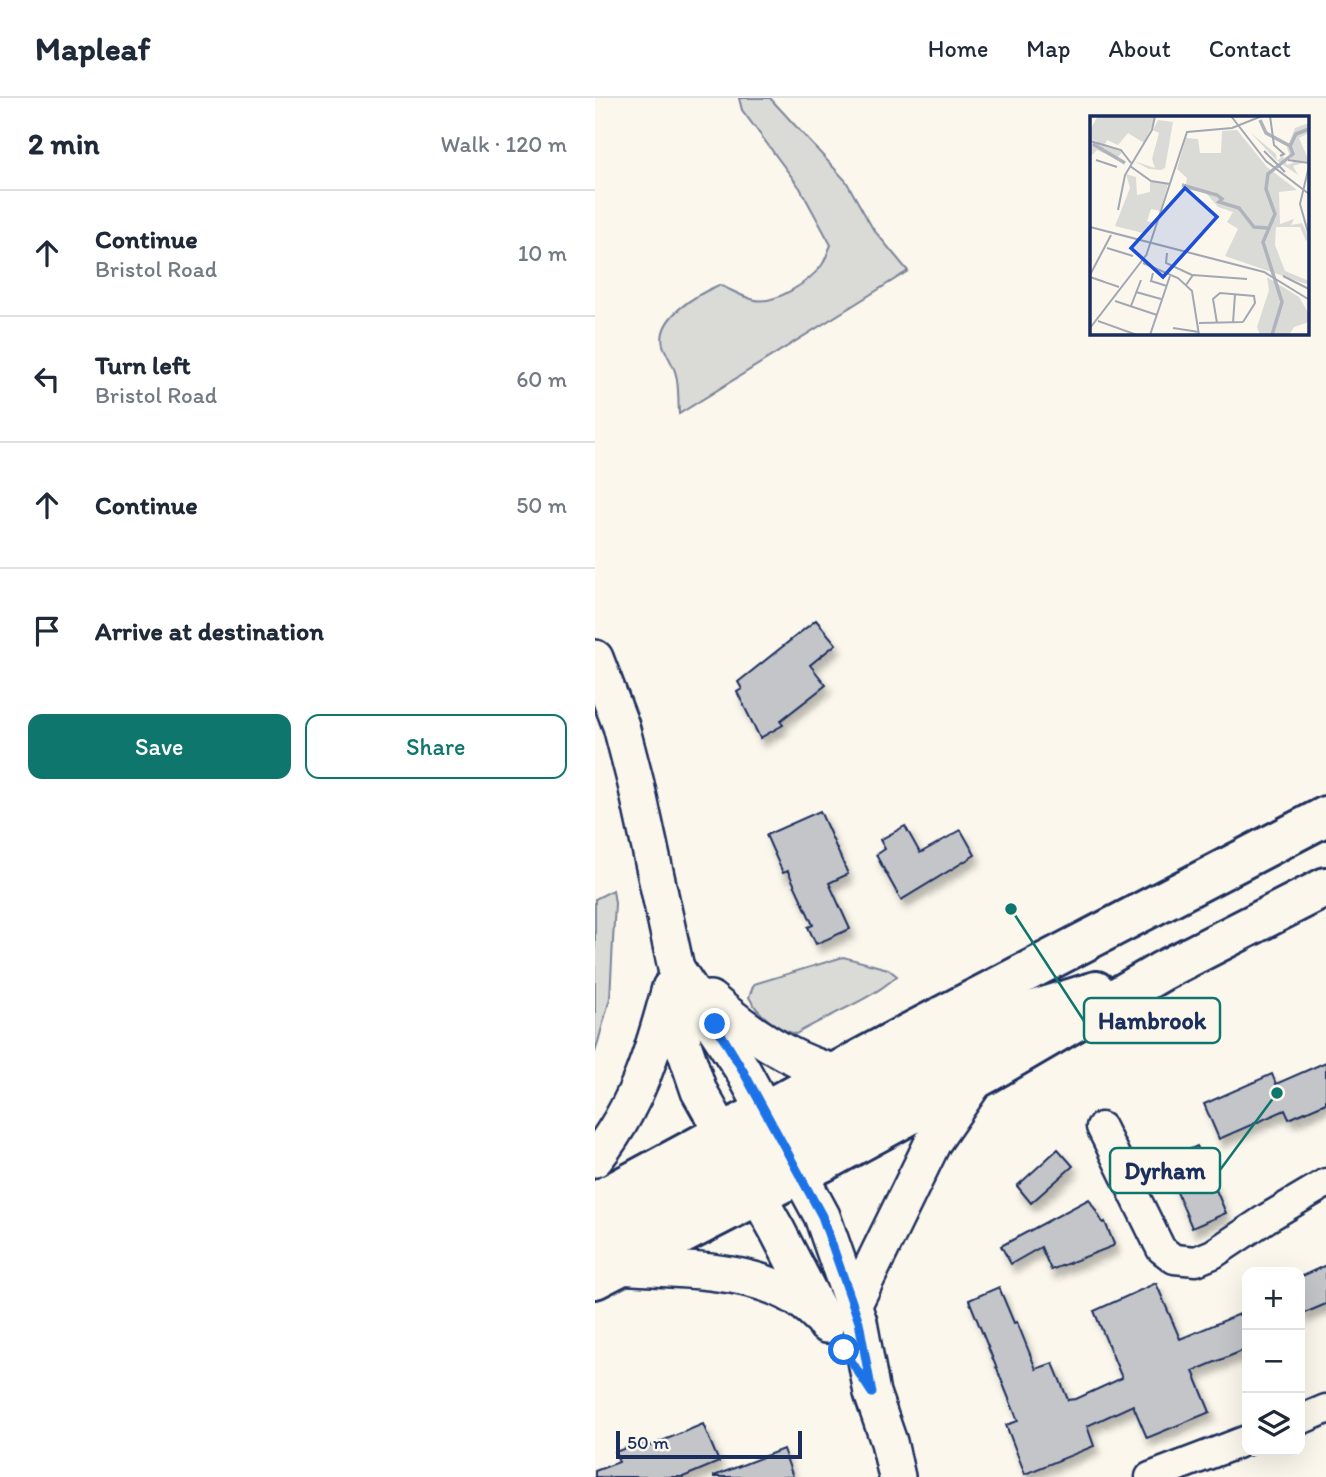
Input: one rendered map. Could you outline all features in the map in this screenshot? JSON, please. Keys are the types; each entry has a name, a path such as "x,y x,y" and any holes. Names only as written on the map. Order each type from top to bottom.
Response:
{"highway":[{"path":"782,1142 837,1073 1326,816"},
{"path":"595,1202 740,1165 782,1142 978,1077 1162,971 1326,887"},
{"path":"603,1262 740,1165 1031,1011 1162,971"}],"main road":[{"path":"595,658 621,726 636,784 676,968 683,1044 699,1091 740,1165 840,1316 872,1393 889,1442 897,1477"},
{"path":"676,968 759,1038 807,1064 837,1073"},
{"path":"676,968 722,1035 822,1216 840,1316"},
{"path":"595,1159 615,1132 639,1087 676,968"},
{"path":"840,1316 933,1142 978,1077"},
{"path":"603,1262 730,1276 775,1286 807,1304 840,1316"}],"street":[{"path":"1101,1127 1161,1248 1174,1259 1196,1261 1213,1254 1326,1183"},
{"path":"1305,1418 1326,1409"},
{"path":"1150,1477 1242,1442"}],"shaded area":[{"path":"739,98 770,98 846,181 873,229 908,271 679,414 676,375 663,345 666,325 672,316 700,294 719,285 755,300 772,299 782,295 801,285 816,272 831,245 800,188 742,110"},
{"path":"613,890 615,903 610,998 595,1053 595,899"},
{"path":"843,957 888,969 897,976 861,1001 796,1034 769,1020 749,997 754,984"}],"building":[{"path":"816,620 836,644 810,665 826,685 780,721 783,725 760,738 737,692 742,689 738,682"},
{"path":"820,811 848,874 829,883 850,929 816,944 808,927 813,925 788,871 783,873 766,835"},
{"path":"905,826 920,853 961,830 975,855 901,900 876,855 885,849 880,840"},
{"path":"1326,1062 1326,1103 1289,1119 1285,1110 1219,1139 1204,1104 1272,1074 1276,1084"},
{"path":"1197,1146 1226,1213 1192,1228 1164,1161"},
{"path":"1058,1149 1073,1166 1031,1203 1017,1186"},
{"path":"1089,1199 1103,1223 1105,1222 1113,1246 1051,1270 1041,1247 1011,1264 1001,1246"},
{"path":"1326,1265 1326,1304 1305,1313 1305,1275"},
{"path":"1156,1283 1180,1339 1242,1313 1242,1351 1193,1371 1210,1412 1147,1438 1133,1405 1087,1426 1094,1446 1025,1474 1006,1425 1018,1421 969,1300 999,1287 1036,1369 1053,1363 1068,1400 1122,1378 1094,1311"},
{"path":"703,1424 719,1462 683,1477 595,1477 595,1471 619,1462 615,1452 642,1442 645,1448"},
{"path":"783,1449 793,1477 714,1477 714,1476"}],"place":[{"name":"Hambrook","path":"1011,909"},
{"name":"Dyrham","path":"1277,1093"}],"route":[{"path":"715,1024 822,1216 859,1322 872,1393 844,1350"}]}
